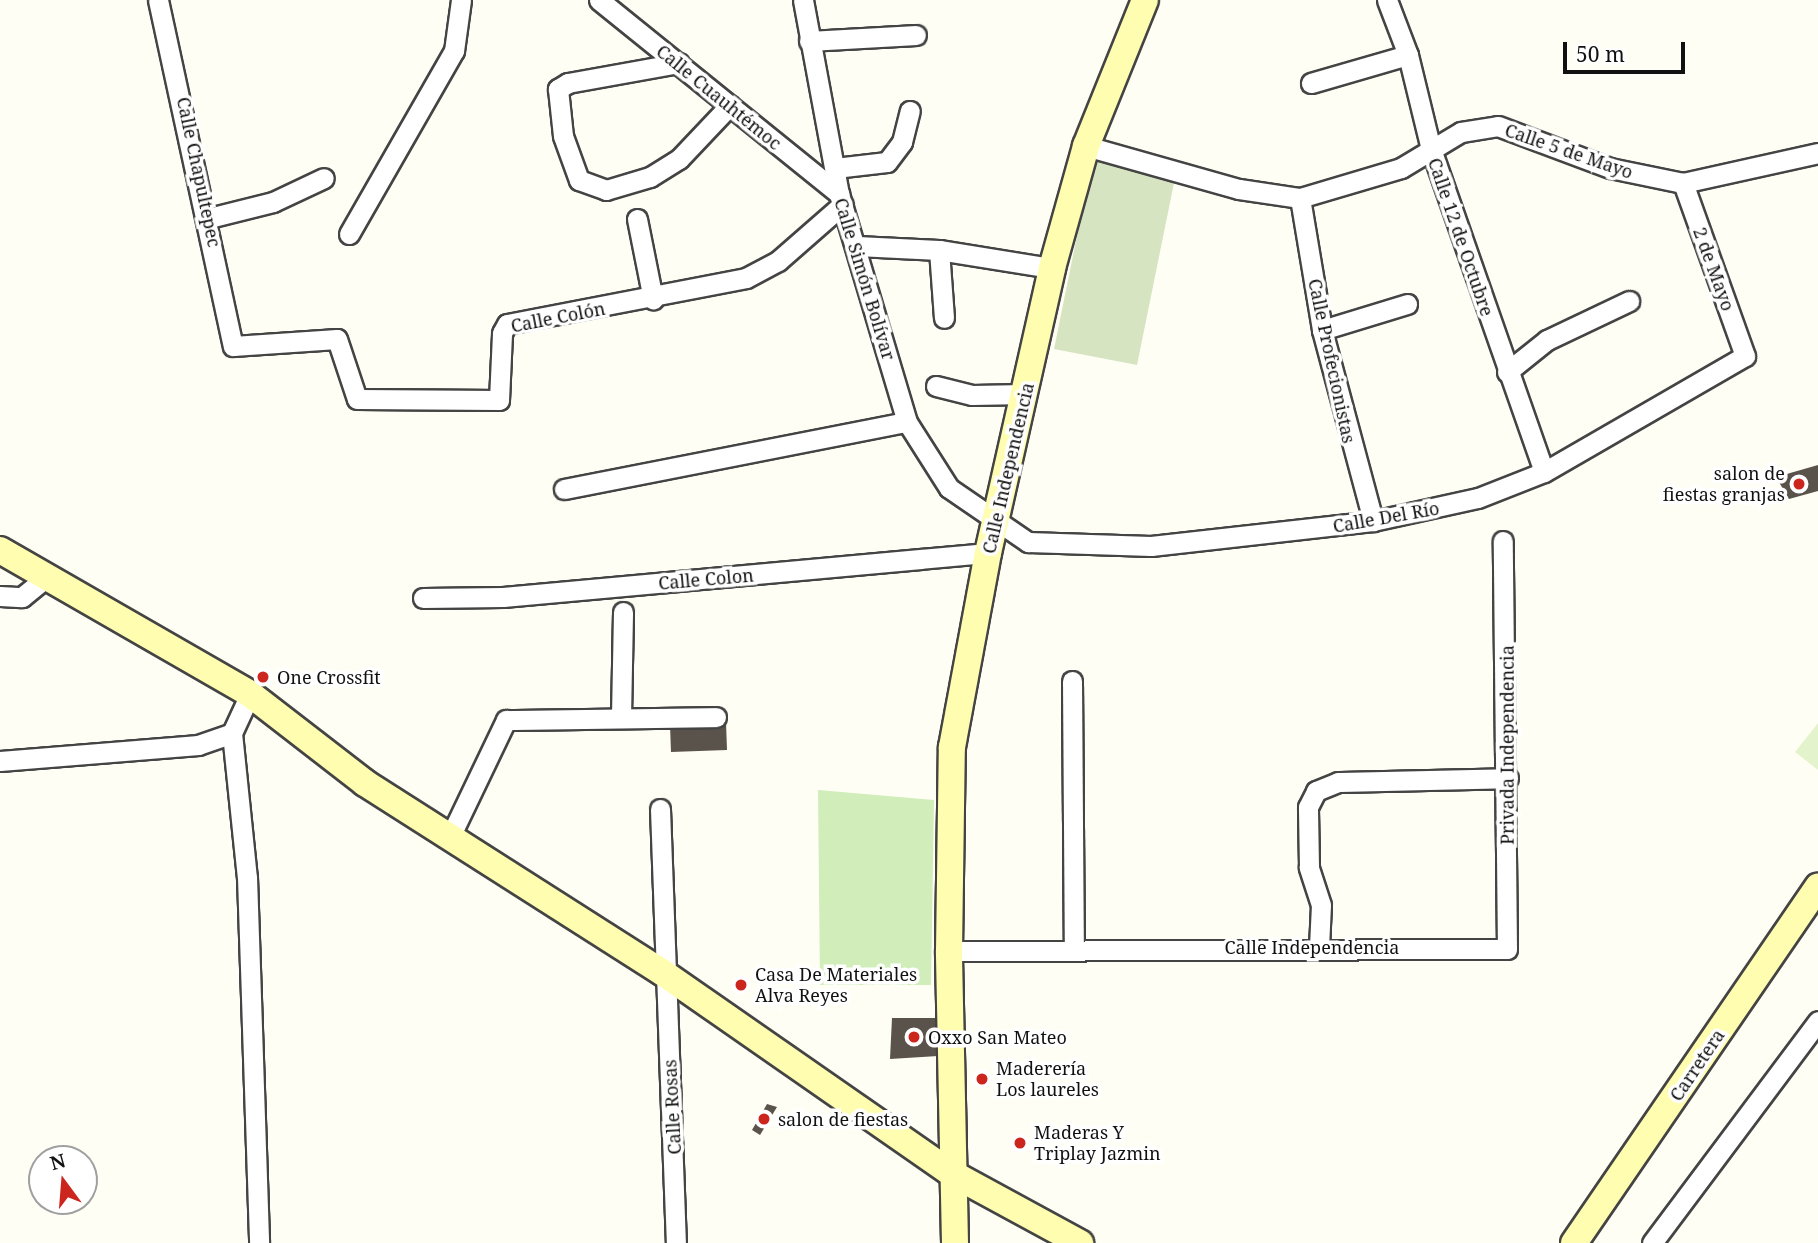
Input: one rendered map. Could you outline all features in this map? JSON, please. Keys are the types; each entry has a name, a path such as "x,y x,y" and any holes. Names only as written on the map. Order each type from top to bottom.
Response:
{"street":[{"name":"Calle Chapultepec","path":"158,0 209,218 233,346"},
{"path":"349,234 454,51 461,0"},
{"name":"Calle Cuauhtémoc","path":"599,0 679,63 841,199"},
{"name":"Calle Simón Bolívar","path":"803,0 841,199 907,422 949,488 997,523"},
{"name":"Calle Independencia","path":"955,1243 951,1173 949,951 953,747 988,553 997,523 1052,268 1086,146 1145,0"},
{"name":"Calle 12 de Octubre","path":"1387,0 1408,55 1431,149 1544,472"},
{"path":"809,41 916,35"},
{"path":"1311,83 1408,55"},
{"path":"679,63 568,83 558,89 564,136 579,180 606,190 650,177 679,159 730,105"},
{"path":"835,168 887,162 902,142 910,111"},
{"name":"Calle 5 de Mayo","path":"1086,146 1239,189 1300,198 1401,168 1461,132 1508,127 1610,168 1683,183 1818,153"},
{"path":"209,218 274,202 324,178"},
{"name":"2 de Mayo","path":"1683,183 1745,356"},
{"name":"Calle Profecionistas","path":"1300,198 1322,330 1373,522"},
{"name":"Calle Colón","path":"233,346 337,339 356,399 499,400 504,393 502,333 507,324 653,299 746,278 778,261 841,199"},
{"path":"637,219 653,299"},
{"path":"857,246 939,250 1052,268"},
{"path":"939,250 944,318"},
{"path":"1507,372 1548,340 1629,301"},
{"path":"1322,330 1407,304"},
{"name":"Calle Del Río","path":"997,523 1028,542 1151,546 1373,522 1478,498 1544,472 1745,356"},
{"path":"936,386 972,395 1025,394"},
{"path":"564,489 907,422"},
{"name":"Privada Independencia","path":"1503,541 1508,778 1507,949"},
{"path":"0,550 44,579 250,694 365,783 449,839 662,972 951,1173 1080,1243"},
{"name":"Calle Colon","path":"423,598 503,597 988,553"},
{"path":"0,596 22,597 44,579"},
{"path":"621,717 623,612"},
{"path":"1072,681 1074,948"},
{"path":"250,694 232,733 247,877 259,1243"},
{"path":"449,839 506,720 716,717"},
{"path":"0,761 179,749 232,733"},
{"path":"1319,947 1321,905 1309,867 1308,820 1316,791 1338,782 1508,778"},
{"name":"Calle Rosas","path":"660,809 662,972 675,1128 676,1243"},
{"name":"Carretera","path":"1574,1243 1818,886"},
{"name":"Calle Independencia","path":"949,951 1319,947 1507,949"},
{"path":"1652,1243 1818,1021"}],"green space":[{"path":"1093,157 1176,173 1137,365 1054,349"},
{"path":"1818,723 1818,770 1795,752"},
{"path":"818,790 934,800 931,985 820,985"}],"building":[{"name":"salon de fiestas granjas","path":"1818,465 1818,491 1789,499 1776,477"},
{"path":"726,722 727,750 671,752 670,725"},
{"name":"Oxxo San Mateo","path":"892,1018 937,1018 938,1056 890,1059"},
{"name":"salon de fiestas","path":"767,1104 777,1107 760,1135 752,1130"}],"place":[{"name":"salon de fiestas granjas","path":"1799,484"},
{"name":"One Crossfit","path":"263,677"},
{"name":"Casa De Materiales Alva Reyes","path":"741,985"},
{"name":"Oxxo San Mateo","path":"914,1037"},
{"name":"Maderería Los laureles","path":"982,1079"},
{"name":"salon de fiestas","path":"764,1119"},
{"name":"Maderas Y Triplay Jazmin","path":"1020,1143"}]}
